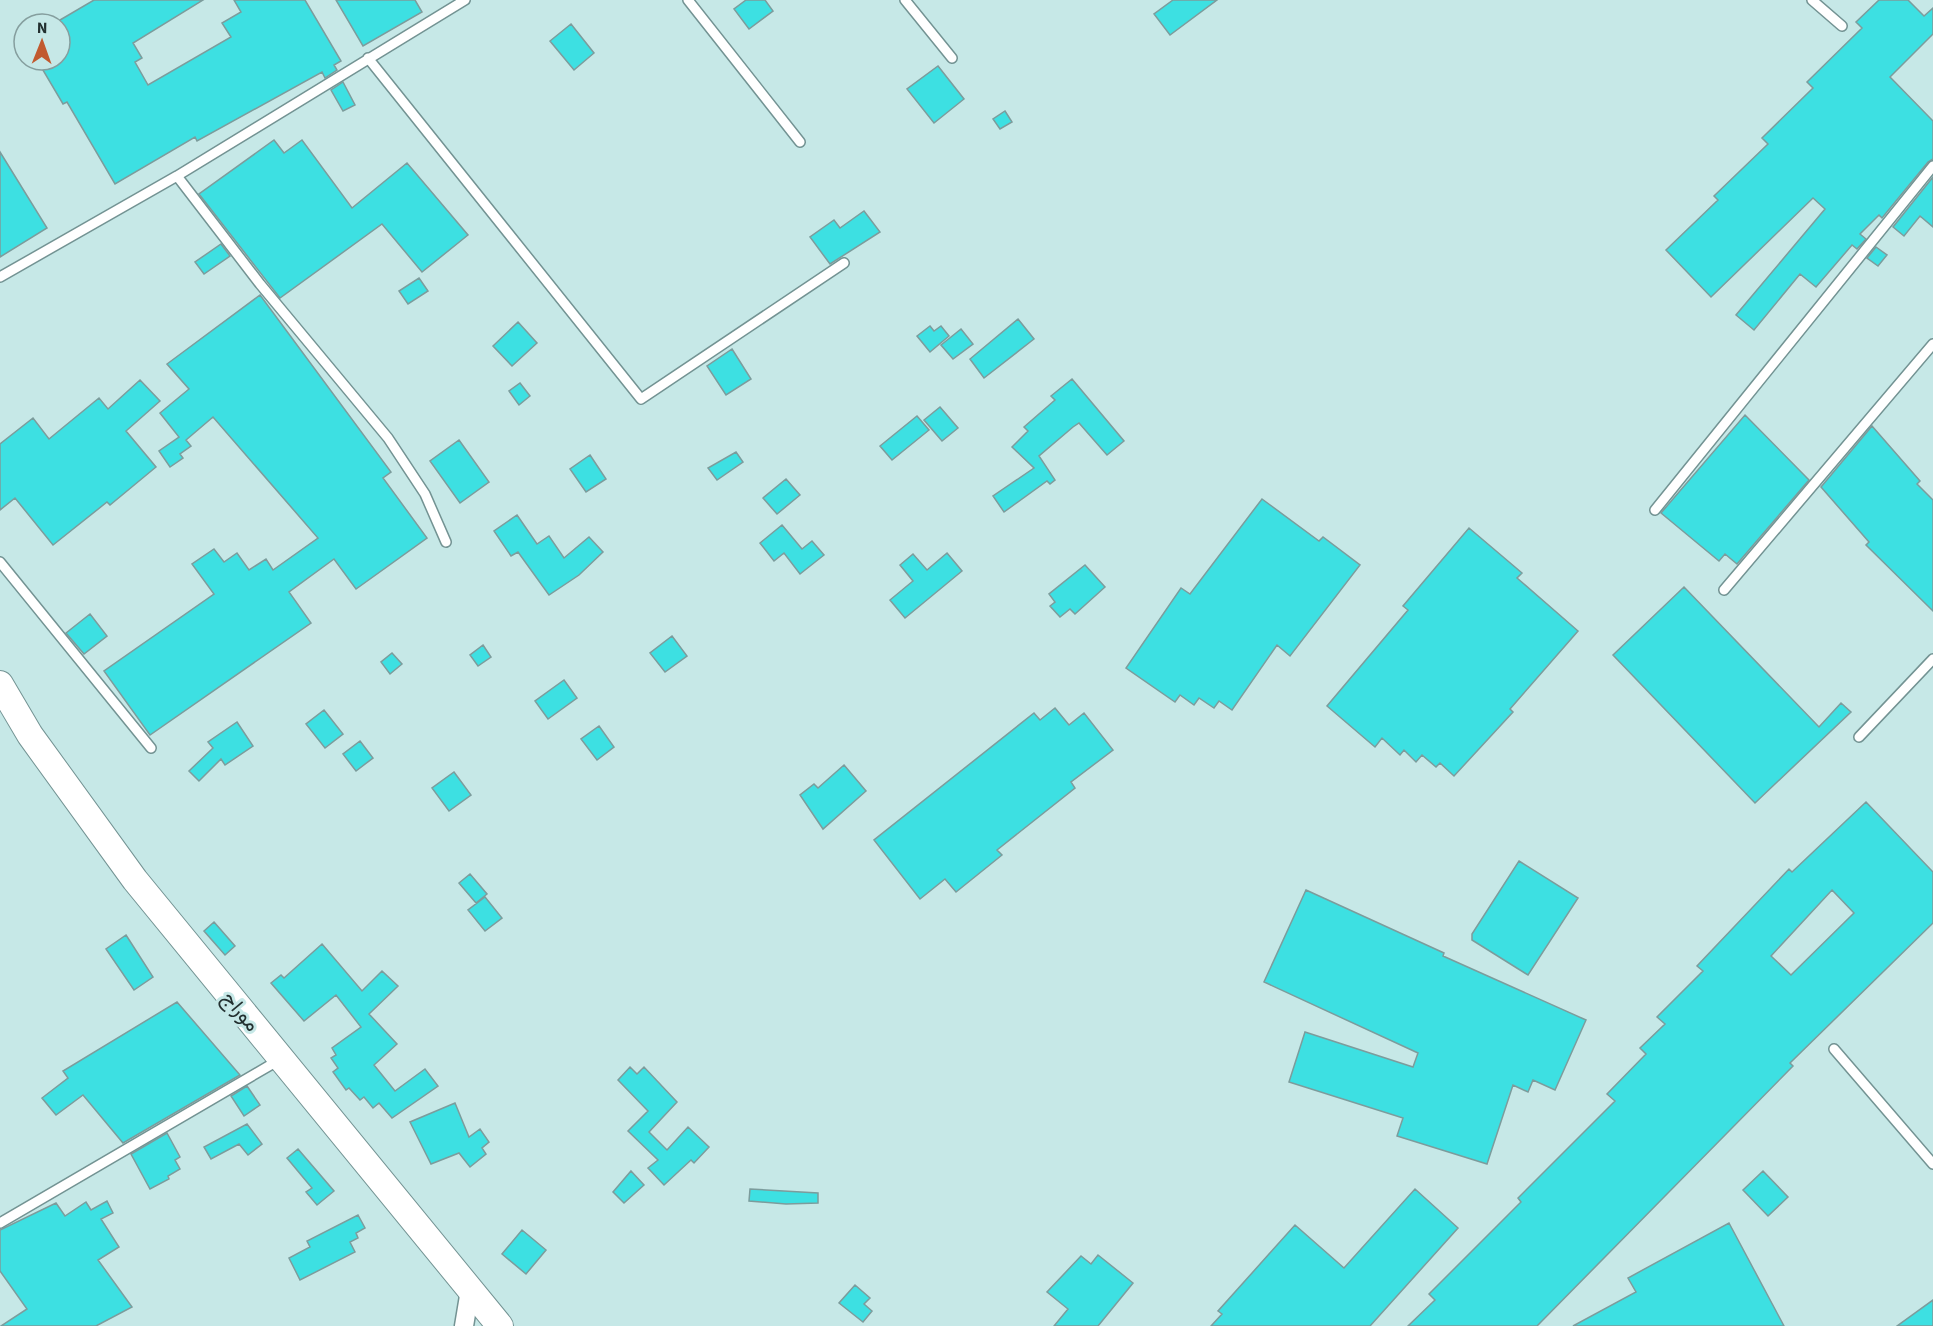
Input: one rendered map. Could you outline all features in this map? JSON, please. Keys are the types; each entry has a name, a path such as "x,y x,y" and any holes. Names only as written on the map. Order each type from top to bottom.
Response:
{"main road":[{"name":"موراج","path":"0,684 30,735 135,880 500,1326"}],"street":[{"path":"464,1326 470,1290"}],"lane":[{"path":"0,277 177,176 465,0"},
{"path":"688,0 800,142"},
{"path":"905,0 952,58"},
{"path":"1812,0 1842,26"},
{"path":"368,58 641,399 844,263"},
{"path":"1655,510 1933,166"},
{"path":"177,176 260,284 388,438 424,494 446,542"},
{"path":"1724,590 1933,344"},
{"path":"0,562 151,748"},
{"path":"1859,737 1933,659"},
{"path":"1834,1049 1933,1164"},
{"path":"0,1222 281,1058"}],"building":[{"path":"94,0 203,0 133,43 142,58 135,62 148,85 231,37 222,23 241,12 234,0 305,0 341,61 334,65 337,70 325,78 322,72 197,141 195,137 115,184 67,102 63,104 44,72 72,72 72,13"},
{"path":"336,0 415,0 422,12 363,46"},
{"path":"746,0 765,0 773,11 749,29 734,9"},
{"path":"1173,0 1217,0 1170,35 1154,14"},
{"path":"1879,0 1908,0 1924,16 1933,8 1933,34 1890,77 1933,121 1933,159 1928,162 1882,218 1879,215 1860,234 1866,239 1857,249 1852,245 1816,287 1800,274 1754,330 1736,315 1825,209 1813,198 1711,297 1666,250 1718,200 1714,196 1768,144 1762,138 1813,88 1807,82 1862,28 1856,22"},
{"path":"571,24 594,53 574,70 550,41"},
{"path":"938,66 964,99 934,123 907,89"},
{"path":"343,82 355,105 343,111 331,90"},
{"path":"1005,111 1012,122 1000,129 993,119"},
{"path":"274,140 284,153 302,140 352,208 407,163 468,235 422,272 382,224 280,298 199,194"},
{"path":"0,152 47,228 0,257"},
{"path":"1933,177 1933,227 1920,216 1904,236 1893,227"},
{"path":"864,211 880,232 830,264 810,237 834,220 840,228"},
{"path":"221,244 230,256 204,274 195,262"},
{"path":"1876,247 1887,255 1878,266 1867,258"},
{"path":"419,278 428,291 408,304 399,291"},
{"path":"260,295 391,472 383,478 427,538 356,589 334,559 289,592 311,623 150,735 104,671 214,594 192,564 214,549 224,562 237,553 249,570 266,559 273,570 318,538 213,417 186,440 191,446 180,454 183,458 170,467 159,451 179,437 160,413 189,389 167,364"},
{"path":"1018,319 1034,339 984,378 970,359"},
{"path":"518,322 537,343 512,366 493,346"},
{"path":"930,326 934,331 941,326 949,336 930,352 917,336"},
{"path":"961,329 973,344 953,359 941,345"},
{"path":"732,349 751,379 726,395 707,366"},
{"path":"1072,379 1124,441 1107,455 1079,423 1039,456 1055,480 1050,484 1047,481 1004,512 993,496 1034,468 1012,447 1028,431 1024,427 1055,400 1051,396"},
{"path":"140,380 160,401 126,431 156,467 110,505 107,502 53,545 15,498 0,510 0,444 33,418 49,439 99,398 108,409"},
{"path":"520,383 530,396 519,405 509,391"},
{"path":"940,407 958,428 942,441 924,420"},
{"path":"1745,415 1809,480 1737,564 1725,554 1719,561 1661,513"},
{"path":"917,416 929,430 892,460 880,446"},
{"path":"1872,426 1920,481 1917,484 1933,500 1933,611 1866,545 1869,542 1821,487"},
{"path":"459,440 489,482 460,503 430,461"},
{"path":"736,452 743,462 717,480 708,468"},
{"path":"590,455 606,479 586,492 570,469"},
{"path":"786,479 800,495 777,514 763,498"},
{"path":"1262,499 1319,541 1323,537 1360,565 1290,656 1277,645 1232,710 1219,701 1214,708 1199,698 1194,705 1180,695 1175,702 1126,668 1181,588 1190,594"},
{"path":"517,515 537,544 549,536 564,558 589,537 603,552 579,575 549,595 518,552 511,556 494,531"},
{"path":"782,525 802,549 812,541 824,555 800,574 784,553 774,561 760,543"},
{"path":"1469,528 1522,573 1517,578 1578,631 1510,709 1513,712 1454,776 1440,763 1436,767 1422,755 1416,762 1404,750 1400,755 1382,738 1375,747 1327,706 1408,610 1403,606"},
{"path":"947,553 962,571 905,618 890,600 913,581 900,565 913,554 927,570"},
{"path":"1085,565 1105,587 1075,614 1070,609 1060,617 1050,606 1055,602 1049,594"},
{"path":"1684,587 1819,727 1841,703 1851,712 1755,803 1613,655"},
{"path":"90,614 107,636 84,654 66,633"},
{"path":"672,636 687,656 665,672 650,653"},
{"path":"483,645 491,657 478,666 470,655"},
{"path":"392,653 402,664 390,674 381,662"},
{"path":"564,680 577,698 548,719 535,701"},
{"path":"1055,708 1069,725 1084,713 1113,750 1071,782 1075,788 997,850 1002,855 956,892 945,879 920,899 874,840 1034,713 1040,720"},
{"path":"324,710 343,734 325,748 306,724"},
{"path":"237,722 253,746 225,765 221,759 199,781 189,771 213,748 208,742"},
{"path":"599,726 614,747 597,760 581,739"},
{"path":"360,741 373,758 356,771 343,754"},
{"path":"844,765 866,791 823,829 800,795 814,784 818,788"},
{"path":"454,772 471,795 449,811 432,788"},
{"path":"1866,802 1933,872 1933,923 1790,1063 1793,1066 1537,1326 1408,1326 1435,1300 1429,1294 1521,1202 1518,1198 1615,1101 1607,1094 1646,1054 1640,1048 1665,1024 1657,1017 1703,971 1697,966 1789,869 1792,872","holes":["1832,890 1854,913 1791,975 1771,956"]},
{"path":"1519,861 1578,898 1528,975 1472,940 1472,934"},
{"path":"470,874 487,894 476,903 459,883"},
{"path":"1306,890 1444,953 1443,956 1586,1020 1555,1090 1533,1080 1528,1092 1513,1085 1487,1164 1397,1136 1403,1118 1289,1082 1305,1032 1413,1067 1418,1053 1264,982"},
{"path":"485,897 502,918 485,931 468,910"},
{"path":"214,922 235,946 225,955 204,931"},
{"path":"126,935 153,977 134,990 106,949"},
{"path":"322,944 362,991 382,971 398,986 369,1014 397,1044 374,1065 395,1091 425,1069 438,1086 392,1118 379,1103 373,1108 364,1097 360,1100 349,1088 346,1090 333,1072 338,1068 331,1058 336,1055 332,1048 361,1027 336,995 304,1021 271,983 281,975 284,978"},
{"path":"177,1002 240,1075 123,1143 83,1095 56,1115 42,1098 68,1078 63,1071"},
{"path":"630,1067 637,1074 644,1067 677,1102 649,1132 667,1150 688,1127 709,1147 694,1163 691,1160 664,1185 648,1168 658,1160 628,1131 648,1111 618,1080"},
{"path":"247,1086 260,1105 244,1116 231,1096"},
{"path":"455,1103 469,1137 480,1129 489,1142 482,1148 486,1154 470,1167 459,1153 431,1164 410,1122"},
{"path":"247,1124 262,1144 248,1155 239,1144 211,1159 204,1147"},
{"path":"167,1133 180,1157 175,1160 180,1169 168,1176 169,1179 150,1189 131,1154"},
{"path":"298,1149 334,1191 317,1205 306,1192 312,1188 287,1158"},
{"path":"631,1171 644,1185 624,1203 613,1192"},
{"path":"1763,1171 1788,1197 1768,1216 1743,1190"},
{"path":"750,1189 818,1193 818,1203 786,1204 749,1201"},
{"path":"1415,1189 1458,1228 1370,1326 1211,1326 1222,1314 1218,1311 1295,1225 1344,1268"},
{"path":"107,1201 113,1213 101,1219 119,1247 98,1260 132,1307 96,1326 1,1326 27,1309 0,1271 0,1230 56,1203 65,1216 86,1202 91,1210"},
{"path":"358,1215 365,1228 356,1233 358,1238 350,1242 355,1252 300,1280 289,1258 310,1247 307,1241"},
{"path":"1729,1223 1784,1326 1573,1326 1636,1292 1628,1278"},
{"path":"522,1230 546,1250 526,1274 502,1254"},
{"path":"1098,1255 1133,1283 1098,1326 1054,1326 1068,1309 1047,1292 1081,1256 1091,1264"},
{"path":"855,1285 870,1298 864,1304 872,1311 863,1322 839,1303"},
{"path":"1933,1300 1933,1326 1897,1326"}]}
